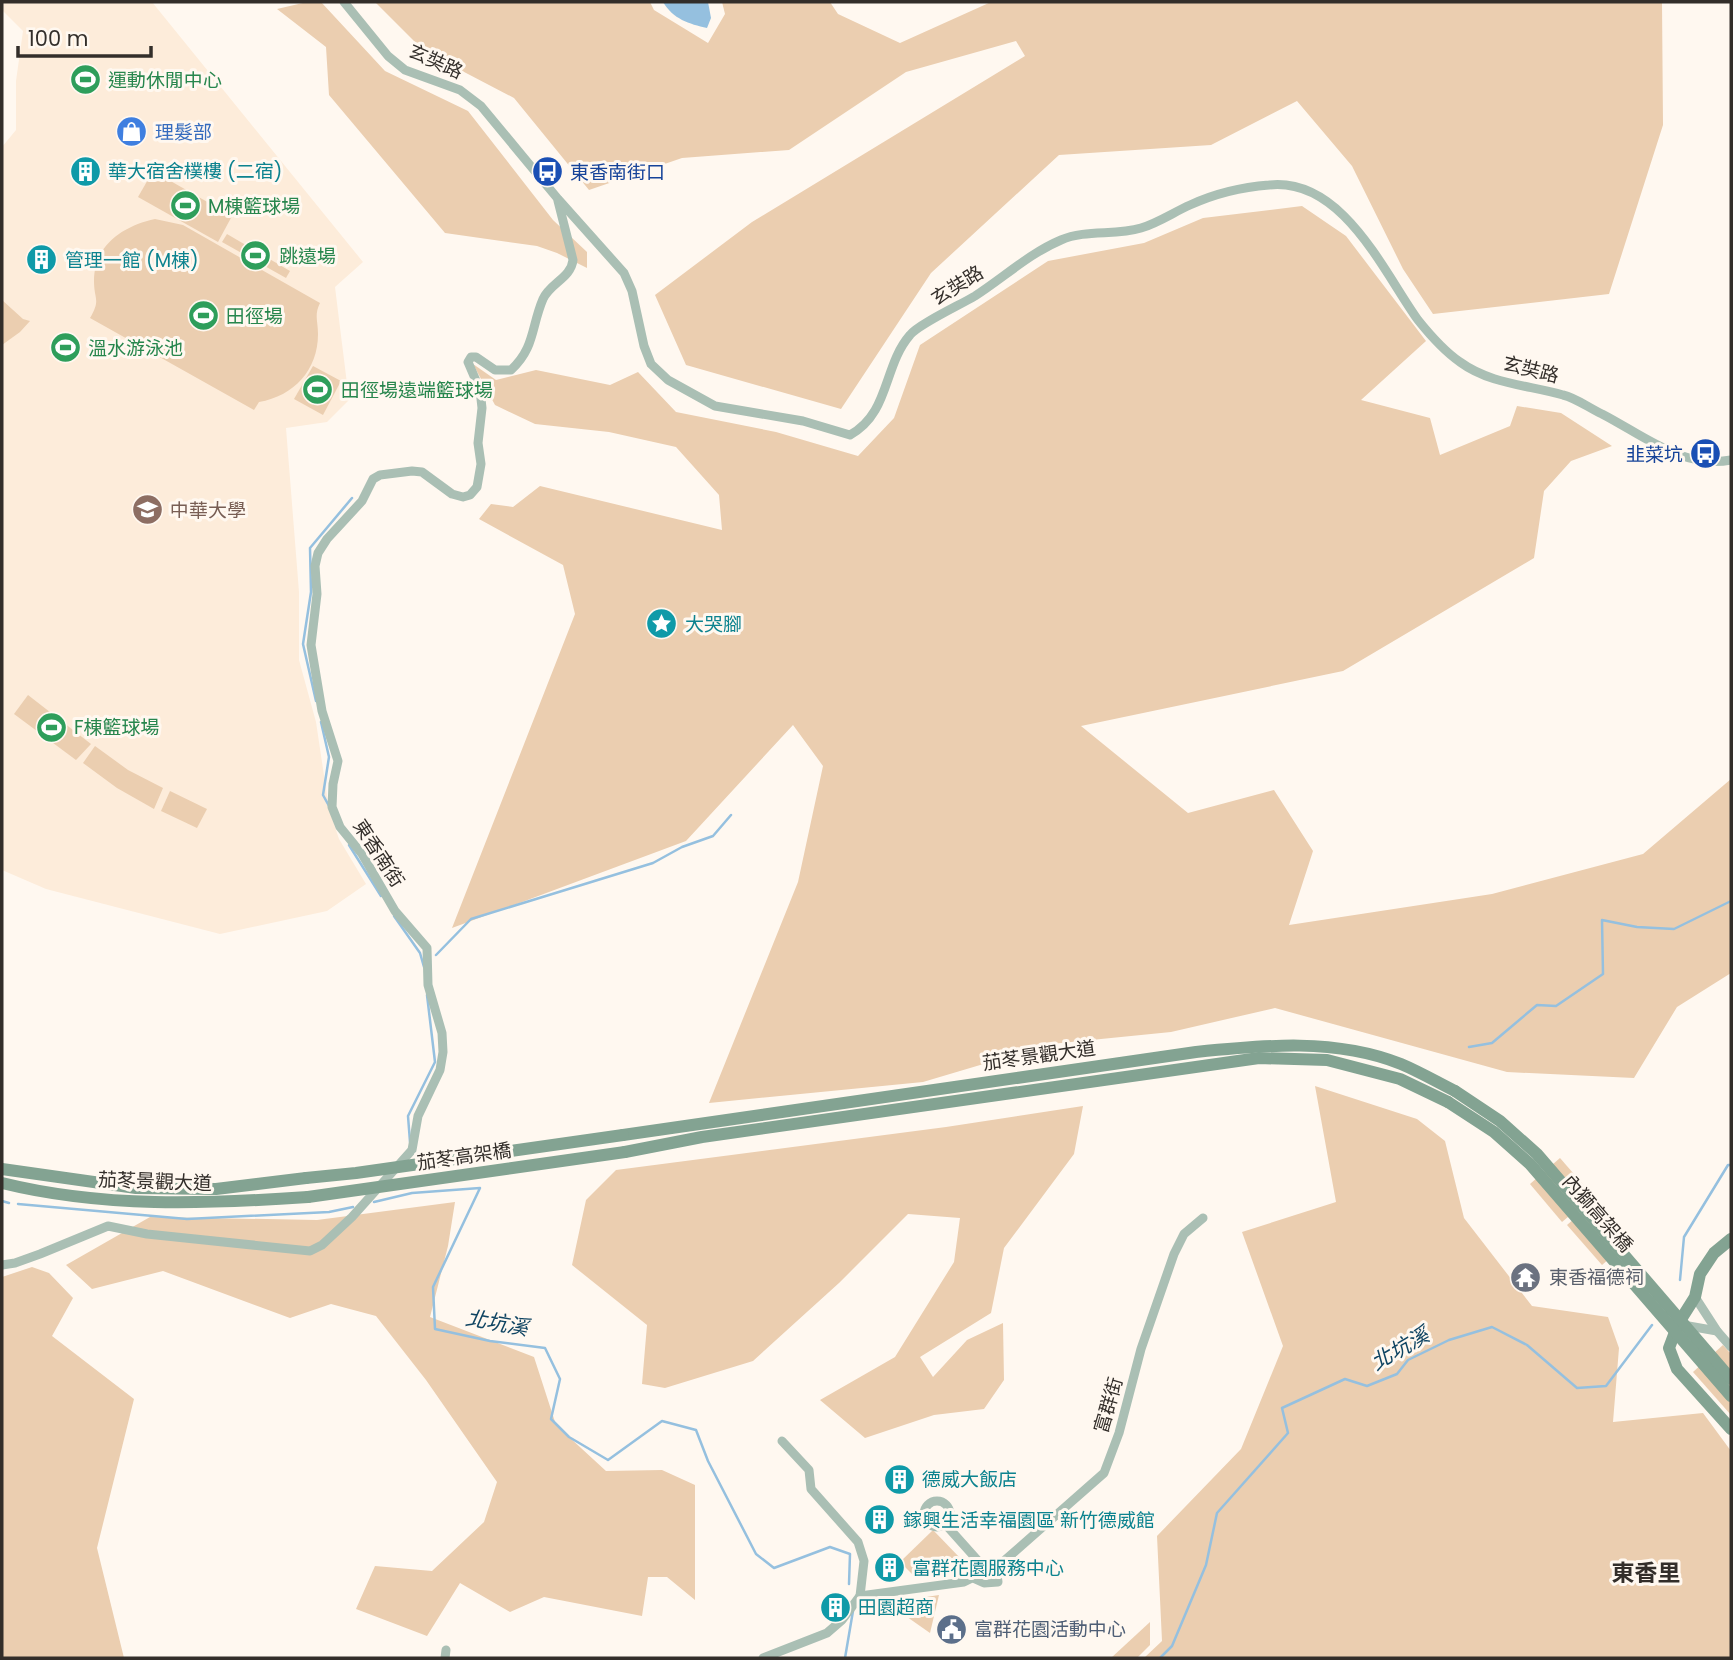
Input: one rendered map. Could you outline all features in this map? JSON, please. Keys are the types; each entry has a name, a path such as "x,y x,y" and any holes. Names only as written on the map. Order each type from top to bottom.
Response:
{"street":[{"name":"玄奘路","path":"344,2 388,56 405,70 460,90 481,106 624,273 632,291 644,346 652,364 668,380 715,406 803,421 849,435 871,418 902,348 911,334 974,297 1059,240 1074,235 1141,228 1208,197 1271,184 1314,193 1359,230 1419,321 1460,363 1504,382 1565,395 1674,455 1722,462 1731,460"},
{"name":"東香南街","path":"2,1265 15,1264 108,1226 147,1234 310,1251 322,1245 352,1217 412,1150 418,1116 440,1070 442,1033 428,985 427,948 395,911 362,854 340,827 332,807 338,761 322,711 312,664 311,645 317,594 315,566 318,553 327,539 362,501 373,479 380,475 422,472 452,494 463,497 470,495 477,487 481,464 478,443 482,408 480,390 468,362 471,357 475,357 495,370 511,370 521,361 529,347 543,298 573,265 558,199"},
{"name":"茄苳景觀大道","path":"622,1135 1265,1044 1326,1047 1400,1064 1452,1097"},
{"name":"茄苳景觀大道","path":"625,1152 702,1137 1259,1058 1327,1059 1452,1097"},
{"name":"內獅高架橋","path":"1452,1097 1500,1121 1537,1154 1731,1378"},
{"name":"內獅高架橋","path":"1452,1097 1530,1164 1731,1396"},
{"name":"茄苳高架橋","path":"306,1178 622,1135"},
{"name":"茄苳高架橋","path":"308,1197 625,1152"},
{"name":"茄苳景觀大道","path":"2,1168 136,1188 216,1189 306,1178"},
{"name":"茄苳景觀大道","path":"2,1183 125,1202 218,1203 308,1197"},
{"name":"富群街","path":"996,1568 1104,1473 1119,1433 1141,1349 1174,1254 1184,1234 1203,1217"},
{"path":"1731,1239 1714,1253 1700,1274 1695,1297 1678,1324 1669,1348 1677,1369 1731,1429"},
{"path":"1695,1297 1717,1331 1731,1346"},
{"path":"1678,1324 1717,1331"},
{"path":"762,1658 827,1633 842,1620 860,1596 864,1561 858,1542 811,1489 809,1470 782,1441"},
{"path":"946,1525 977,1559 980,1569"},
{"path":"860,1596 973,1578 984,1583 999,1582 996,1568 980,1569 973,1578"}],"shaded area":[{"name":"中華大學","path":"2,2 152,2 363,262 335,287 349,400 327,422 286,428 299,592 299,660 316,722 329,809 339,839 366,884 327,911 220,934 46,889 2,870 2,147 16,130 16,81 23,31 2,10"},
{"path":"307,2 321,2 385,71 468,111 553,220 587,252 587,268 537,246 445,233 329,95 326,47 277,9"},
{"path":"375,2 650,2 654,10 708,43 725,14 722,2 830,2 838,14 900,43 991,2 1662,2 1663,125 1609,294 1433,314 1403,269 1352,166 1297,101 1211,145 1059,155 931,273 841,409 686,365 655,295 752,222 1025,56 1016,41 906,72 789,150 682,158 589,190 514,98 424,51"},
{"name":"M棟籃球場","path":"153,171 232,216 218,242 138,197"},
{"path":"1302,206 1346,236 1426,341 1361,400 1430,418 1440,455 1510,426 1517,406 1561,413 1612,446 1571,461 1544,491 1534,558 1343,671 1081,726 1188,813 1274,790 1313,851 1289,925 1492,894 1643,854 1731,779 1731,973 1677,1007 1634,1078 1507,1072 1275,1008 1171,1032 1051,1044 923,1082 709,1103 798,882 823,766 793,725 686,841 452,928 575,614 563,565 479,519 491,504 513,507 540,486 722,530 719,495 676,447 609,432 535,424 495,405 473,364 496,380 536,370 610,385 638,372 676,412 776,432 858,456 894,418 920,345 1048,261 1144,243 1203,218"},
{"name":"田徑場","path":"155,219 183,225 320,303 314,359 309,370 293,387 272,399 259,402 254,410 90,318 96,303 95,268 105,247 122,232"},
{"name":"跳遠場","path":"227,234 290,271 286,278 222,242"},
{"path":"2,300 23,319 30,321 2,345"},
{"name":"田徑場遠端籃球場","path":"313,366 341,381 323,415 294,399"},
{"name":"F棟籃球場","path":"28,695 91,744 76,760 14,714"},
{"path":"95,746 128,770 163,788 154,809 117,788 83,763"},
{"path":"170,791 207,809 197,828 161,811"},
{"path":"1315,1086 1417,1119 1445,1141 1464,1218 1532,1306 1608,1317 1619,1348 1613,1422 1703,1413 1731,1451 1731,1658 1144,1658 1162,1641 1157,1536 1241,1449 1283,1346 1242,1232 1336,1202"},
{"path":"1083,1106 1074,1154 1004,1248 991,1313 920,1357 933,1377 967,1340 1003,1323 1004,1380 984,1409 934,1415 865,1438 820,1400 895,1357 954,1262 960,1218 908,1214 839,1283 753,1361 665,1388 642,1384 647,1325 572,1265 586,1200 616,1170 946,1127"},
{"path":"1560,1158 1593,1196 1562,1222 1530,1184"},
{"path":"1597,1199 1632,1239 1602,1265 1567,1225"},
{"path":"455,1202 448,1246 430,1317 534,1357 556,1425 606,1471 662,1470 695,1485 695,1600 667,1577 648,1577 642,1616 544,1597 510,1612 460,1583 427,1636 356,1609 375,1566 432,1571 484,1522 497,1482 426,1380 376,1316 331,1304 290,1318 163,1271 92,1289 66,1265 150,1217 317,1220"},
{"path":"32,1267 49,1273 73,1298 52,1336 134,1399 97,1548 124,1658 2,1658 2,1277"},
{"path":"1723,1345 1731,1354 1731,1415 1693,1372"},
{"path":"933,1530 962,1560 945,1576 916,1578 900,1562"},
{"path":"939,1595 930,1633 900,1612 900,1601"},
{"path":"1150,1622 1150,1645 1137,1658 1111,1658"}],"water":[{"path":"663,2 708,2 711,18 707,28 682,20"}],"waterway":[{"path":"316,701 303,644 311,592 310,548 352,498"},
{"path":"321,722 329,757 323,795 329,806"},
{"path":"436,955 471,919 653,863 682,847 713,836 731,815"},
{"path":"349,845 381,896"},
{"name":"韭菜坑","path":"1469,1047 1492,1043 1537,1005 1556,1006 1603,974 1602,920 1637,927 1674,929 1731,901"},
{"path":"394,916 420,953 424,967"},
{"path":"410,1142 408,1116 435,1062 427,995"},
{"name":"北坑溪","path":"1680,1280 1684,1237 1728,1165 1731,1165"},
{"name":"北坑溪","path":"374,1202 412,1193 480,1188 433,1287 435,1329 490,1341 545,1348 560,1379 551,1419 569,1437 608,1460 662,1421 696,1430 708,1461 756,1554 774,1568 830,1547 850,1554 849,1584"},
{"name":"北坑溪","path":"2,1201 9,1203"},
{"name":"北坑溪","path":"18,1204 187,1219 329,1212 353,1207"},
{"name":"北坑溪","path":"1160,1658 1172,1646 1206,1565 1217,1513 1288,1433 1282,1408 1345,1379 1367,1386 1397,1374 1408,1360 1449,1340 1492,1327 1527,1345 1577,1388 1606,1386 1652,1325"},
{"name":"北坑溪","path":"845,1658 853,1611"}],"place":[{"name":"運動休閒中心","path":"85,80"},
{"name":"理髮部","path":"132,132"},
{"name":"華大宿舍樸樓 (二宿)","path":"85,171"},
{"name":"東香南街口","path":"547,172"},
{"name":"M棟籃球場","path":"185,206"},
{"name":"跳遠場","path":"256,256"},
{"name":"管理一館 (M棟)","path":"42,260"},
{"name":"田徑場","path":"203,316"},
{"name":"溫水游泳池","path":"65,348"},
{"name":"田徑場遠端籃球場","path":"318,390"},
{"name":"韭菜坑","path":"1706,454"},
{"name":"中華大學","path":"147,510"},
{"name":"大哭腳","path":"662,624"},
{"name":"F棟籃球場","path":"51,727"},
{"name":"東香福德祠","path":"1526,1277"},
{"name":"德威大飯店","path":"899,1479"},
{"name":"鎵興生活幸福園區 新竹德威館","path":"880,1520"},
{"name":"富群花園服務中心","path":"889,1568"},
{"name":"田園超商","path":"835,1607"},
{"name":"富群花園活動中心","path":"951,1629"}],"district":[{"name":"東香里","path":"1646,1573"}]}
